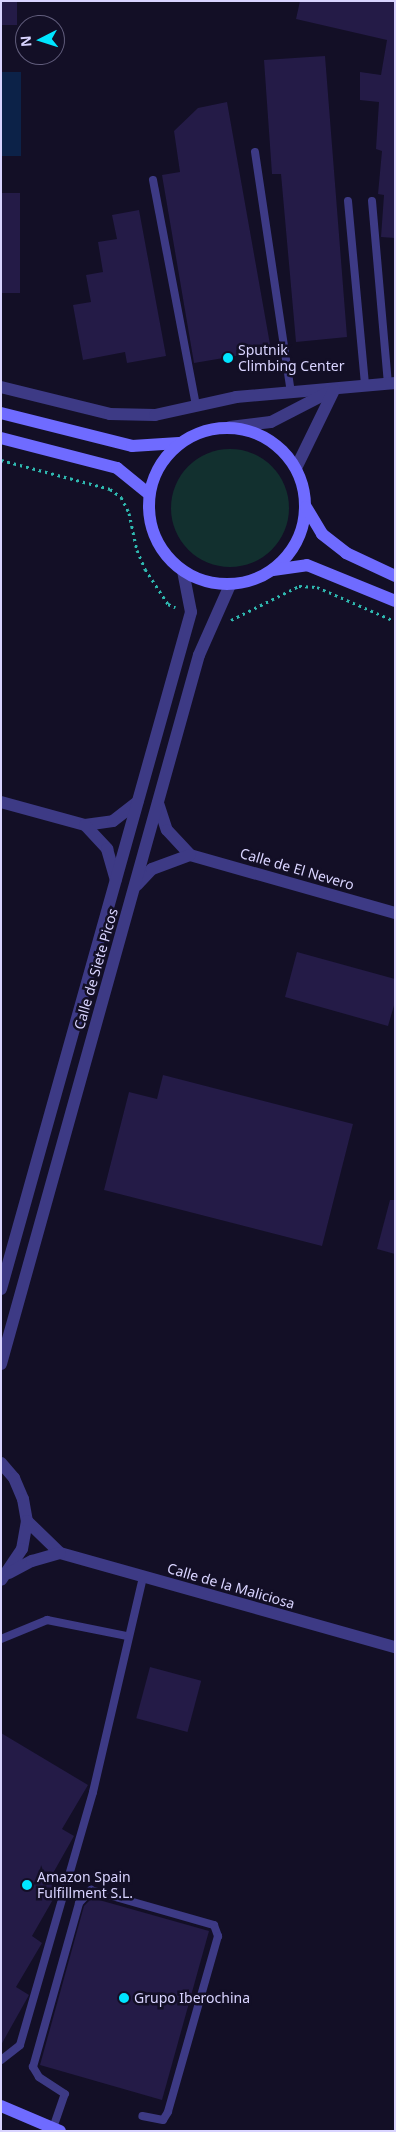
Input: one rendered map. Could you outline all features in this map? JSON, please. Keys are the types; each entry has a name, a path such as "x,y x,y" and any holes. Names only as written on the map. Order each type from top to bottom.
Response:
{"main road":[{"path":"1,413 132,446 179,443"},
{"path":"230,427 256,432 280,447 296,468 304,487 306,507 302,532 290,553 273,570 252,581 230,585 205,582 183,571 166,556 155,537 149,516 149,494 159,466 179,443 203,430 230,427"},
{"path":"1,438 117,468 149,494"},
{"path":"306,507 322,534 346,553 395,576"},
{"path":"273,570 307,564 395,601"},
{"path":"1,2106 56,2129"}],"street":[{"path":"1,387 110,414 155,415 236,397 334,390 391,383"},
{"path":"230,427 271,422 334,390"},
{"path":"296,468 334,390"},
{"name":"Calle de Siete Picos","path":"1,1289 191,612 183,571"},
{"name":"Calle de Siete Picos","path":"1,1364 199,655 230,585"},
{"path":"1,802 85,825 113,821 138,802"},
{"path":"135,887 152,869 190,855 167,830 158,803"},
{"path":"85,825 107,849 116,880"},
{"name":"Calle de El Nevero","path":"190,855 395,913"},
{"path":"1,1463 14,1478 23,1499 27,1521 22,1548 5,1576"},
{"name":"Calle de la Maliciosa","path":"27,1521 60,1554 395,1647"},
{"name":"Calle de la Maliciosa","path":"5,1576 32,1561 60,1554"}],"lane":[{"path":"255,152 291,393"},
{"path":"153,180 196,406"},
{"path":"348,201 365,386"},
{"path":"372,201 391,383"},
{"path":"1,2060 20,2045 93,1792 127,1636 143,1577"},
{"path":"1,1639 47,1620 127,1636"},
{"path":"56,2129 65,2094 39,2077 33,2067 79,1903 91,1890 214,1925 218,1936 168,2112 163,2120 142,2116"}],"path":[{"path":"1,460 110,489"}],"green space":[{"path":"230,449 253,453 272,466 285,485 289,508 285,531 272,550 253,563 230,567 207,563 188,550 175,531 171,508 175,485 188,466 207,453"}],"water":[{"path":"1,72 21,72 21,156 1,156"}],"building":[{"path":"1,1 17,1 15,25 1,25"},
{"path":"300,1 395,1 395,238 381,237 384,195 378,194 382,151 376,149 379,102 360,100 360,72 381,75 387,40 296,19"},
{"path":"325,56 347,337 296,342 281,174 272,174 264,60"},
{"path":"227,102 271,350 194,363 162,175 180,172 174,131 198,108"},
{"path":"1,193 20,193 20,293 1,293"},
{"path":"139,210 166,356 127,363 125,352 83,360 73,305 91,302 86,275 103,272 98,242 117,239 112,215"},
{"path":"297,952 395,979 395,1002 388,1026 285,997"},
{"path":"163,1075 353,1124 322,1246 104,1190 129,1092 157,1099"},
{"path":"390,1200 395,1200 395,1254 377,1249"},
{"path":"150,1667 201,1681 187,1732 136,1718"},
{"name":"Amazon Spain Fulfillment S.L.","path":"1,1733 88,1785 62,1829 74,1836 48,1882 59,1889 32,1936 42,1943 16,1987 29,1995 1,2045"},
{"name":"Grupo Iberochina","path":"92,1898 209,1931 162,2100 40,2065 84,1906"}],"place":[{"name":"Sputnik Climbing Center","path":"228,358"},
{"name":"Amazon Spain Fulfillment S.L.","path":"27,1885"},
{"name":"Grupo Iberochina","path":"124,1998"}]}
